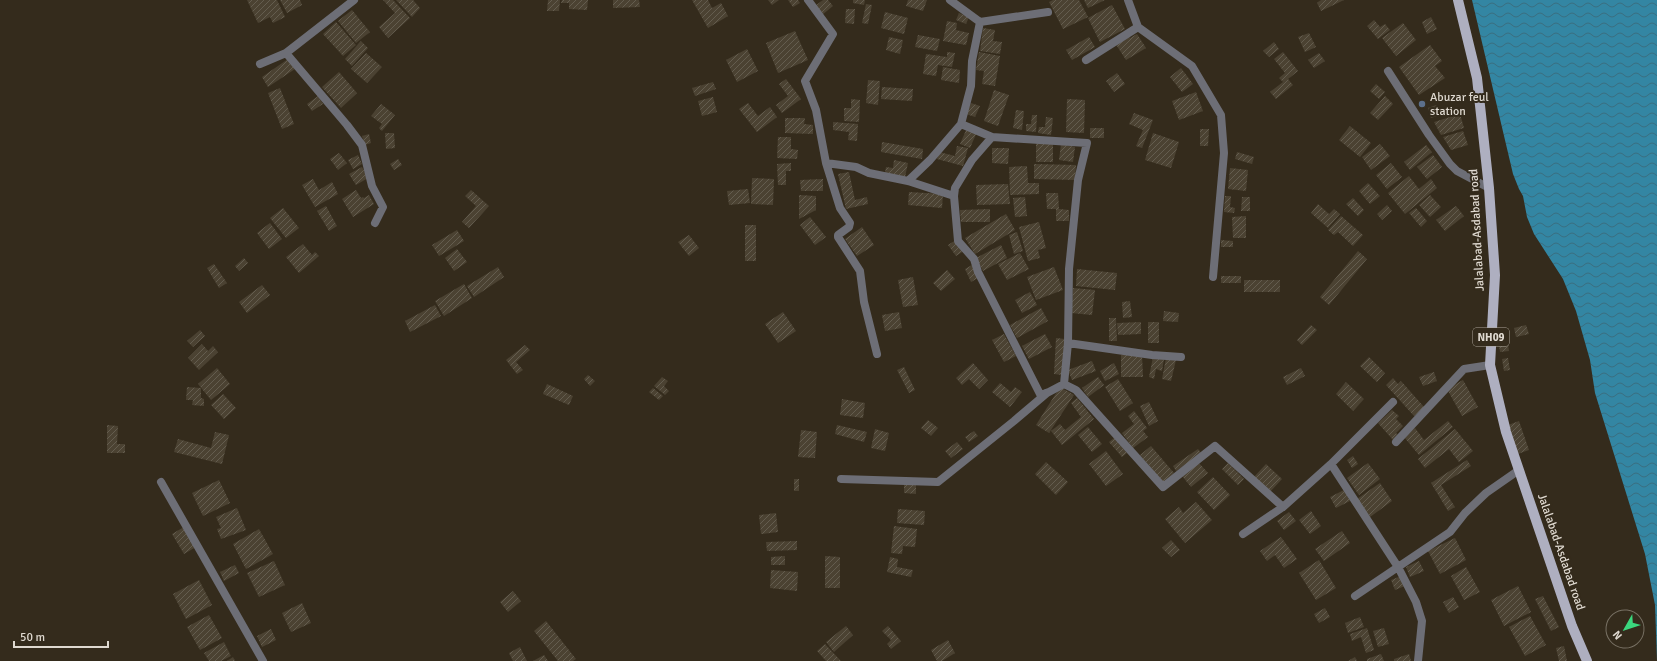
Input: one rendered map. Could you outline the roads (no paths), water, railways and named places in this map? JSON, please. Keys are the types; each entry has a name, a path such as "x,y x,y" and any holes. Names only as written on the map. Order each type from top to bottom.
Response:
{"main road":[{"name":"Jalalabad-Asdabad road","path":"1458,0 1477,78 1489,188 1495,274 1490,365 1506,432 1572,626 1587,661"}],"street":[{"path":"260,64 286,53 354,0"},
{"path":"808,0 833,34 805,82 816,110 826,163 840,208 850,224 849,227 838,235 838,237 860,271 864,302 877,354"},
{"path":"950,0 980,22 1048,12"},
{"path":"1128,0 1138,27 1192,66 1221,115 1224,153 1213,277"},
{"path":"908,181 930,160 961,124 972,86 972,61 980,22"},
{"path":"1086,60 1138,27"},
{"path":"286,53 347,124 362,146 372,186 383,207 375,223"},
{"path":"1388,71 1429,135 1450,164 1457,171 1489,188"},
{"path":"961,124 992,137 1087,143 1078,180 1069,269 1068,342 1064,384"},
{"path":"992,137 972,160 955,188 954,196 958,241 974,259 978,272 1041,396 1064,384"},
{"path":"826,163 856,167 869,173 908,181 954,196"},
{"path":"1068,342 1152,355 1181,357"},
{"path":"1396,442 1464,369 1490,365"},
{"path":"1064,384 1076,390 1163,487 1215,446 1283,507"},
{"path":"841,479 938,482 1047,393"},
{"path":"1243,534 1283,507 1331,464 1393,402"},
{"path":"1331,464 1398,567 1416,602 1422,620 1418,661"},
{"path":"1355,596 1450,532 1465,513 1486,493 1519,470"},
{"path":"161,482 263,661"}],"water":[{"path":"1472,0 1657,0 1657,661 1655,605 1645,554 1595,393 1590,360 1576,311 1563,279 1534,234 1527,217 1523,196 1513,174"}],"place":[{"name":"Abuzar feul station","path":"1422,104"}]}
